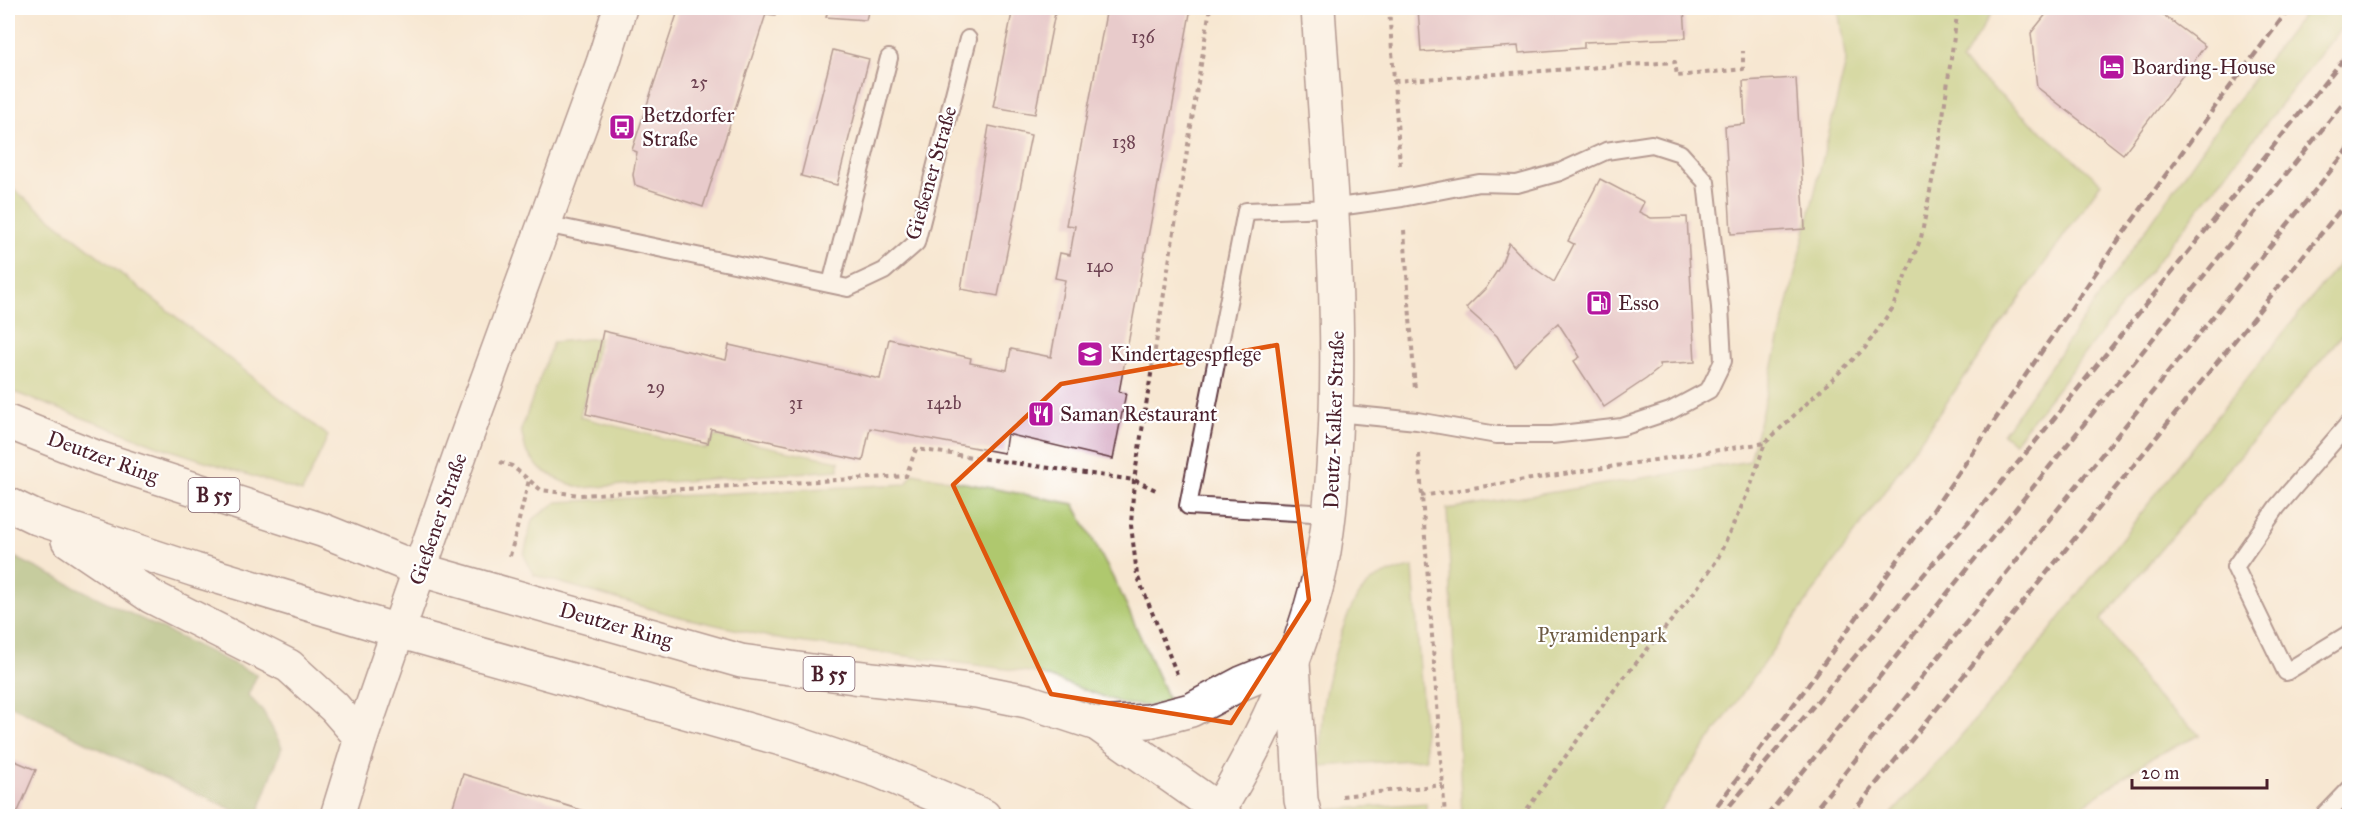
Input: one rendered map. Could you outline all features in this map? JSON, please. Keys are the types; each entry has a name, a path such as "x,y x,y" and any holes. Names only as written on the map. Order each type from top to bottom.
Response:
{"main road":[{"name":"Gießener Straße","path":"337,816 361,738 462,449 603,63 620,8"},
{"name":"Deutz-Kalker Straße","path":"1220,814 1243,771 1293,662 1317,584 1331,514 1336,413 1337,306 1318,8"},
{"name":"Deutzer Ring","path":"8,422 99,458 322,530 421,570 741,661 977,691 1027,701 1098,724 1220,814"},
{"path":"8,504 37,518 195,570 399,631 792,742 879,771 984,816"},
{"path":"37,518 152,597 289,666 334,706 361,738"},
{"path":"1098,724 1149,721 1191,710 1242,683 1293,662 1303,808"}],"lane":[{"name":"Gießener Straße","path":"544,224 849,288 884,271 916,243 968,39"},
{"path":"831,284 888,58"},
{"path":"1331,514 1188,506 1246,211 1331,208 1402,198 1479,183 1517,184 1560,172 1606,151 1652,144 1680,153 1706,182 1720,307 1723,361 1709,390 1670,411 1622,427 1552,435 1497,435 1417,421 1336,413"},
{"path":"2349,422 2277,507 2235,567 2286,672 2349,633"},
{"path":"2324,816 2349,789"}],"path":[{"path":"1137,575 1131,525 1134,480 1210,8"},
{"path":"1522,816 1558,770 1617,686 1690,598 1717,560 1750,488 1765,443 1865,348 1892,309 1922,238 1939,145 1958,8"},
{"path":"1394,81 1675,62 1677,76 1743,69 1743,51"},
{"path":"1421,496 1765,443"},
{"path":"462,449 512,466 541,490 579,495 906,476 916,448 1134,480 1188,506"},
{"path":"1303,808 1443,784 1445,816"}],"highlighted area":[{"path":"1277,345 1309,600 1231,723 1051,694 953,485 1061,384"}],"green space":[{"name":"Pyramidenpark","path":"1838,8 1995,8 1961,61 2101,183 1656,816 1462,816 1447,509 1750,461 1846,62"},
{"path":"2308,8 2349,8 2349,18 2014,443 2003,434 2229,111"},
{"path":"8,185 328,436 302,492 158,446 8,390"},
{"path":"2349,251 2349,327 2101,620 2153,694 2200,735 2153,757 2070,816 1890,816 2025,663 2204,432"},
{"path":"599,338 580,417 706,449 715,436 839,461 839,470 582,488 561,481 540,469 526,451 521,430 553,342"},
{"path":"913,473 1074,504 1120,591 1169,701 1150,706 1124,704 1037,673 783,640 676,616 534,575 524,555 532,520 557,502 906,484"},
{"path":"8,554 257,675 248,695 263,711 282,747 257,816 247,816 135,766 8,704"},
{"path":"1413,567 1426,759 1320,766 1322,715 1327,684 1335,652 1349,613 1360,594 1370,583 1390,572"},
{"path":"1426,803 1427,816 1324,816 1323,810"}],"building":[{"path":"679,8 776,8 775,15 766,14 703,207 635,185 633,175 637,152 632,150"},
{"path":"829,8 869,8 866,20 826,17"},
{"path":"1013,8 1056,8 1035,114 993,107"},
{"path":"1107,8 1191,8 1119,392 1126,393 1113,459 1007,434 1004,453 870,428 863,461 711,429 708,443 586,414 603,331 726,360 729,345 880,379 889,339 971,358 970,363 1007,370 1011,349 1051,357 1065,280 1055,278 1060,253 1070,255 1075,226 1066,225"},
{"path":"1418,8 1684,8 1686,38 1584,42 1584,48 1519,53 1518,46 1421,52"},
{"name":"Boarding-House","path":"2051,8 2154,8 2205,46 2123,154 2037,87 2031,33"},
{"path":"833,50 869,59 837,185 801,176"},
{"path":"1796,78 1805,229 1731,234 1725,126 1745,124 1743,81"},
{"path":"989,126 1031,135 998,296 961,289"},
{"path":"1600,179 1644,202 1639,212 1651,218 1687,217 1695,362 1659,364 1660,368 1646,379 1604,407 1574,361 1580,357 1558,323 1515,366 1497,336 1466,308 1486,288 1501,265 1509,243 1530,265 1554,282 1574,244 1568,241"},
{"path":"8,758 36,770 16,816 8,816"},
{"path":"463,774 591,813 589,816 450,816"}],"railway":[{"path":"1709,816 1804,691 1925,522 2112,249 2290,8"},
{"path":"1721,816 2031,447 2350,51"},
{"path":"1767,816 2350,95"},
{"path":"1810,816 2350,147"},
{"path":"1850,816 2350,198"}],"place":[{"name":"Boarding-House","path":"2112,67"},
{"name":"Betzdorfer Straße","path":"622,127"},
{"name":"Esso","path":"1599,303"},
{"name":"Kindertagespflege","path":"1090,354"},
{"name":"Saman Restaurant","path":"1041,414"}]}
